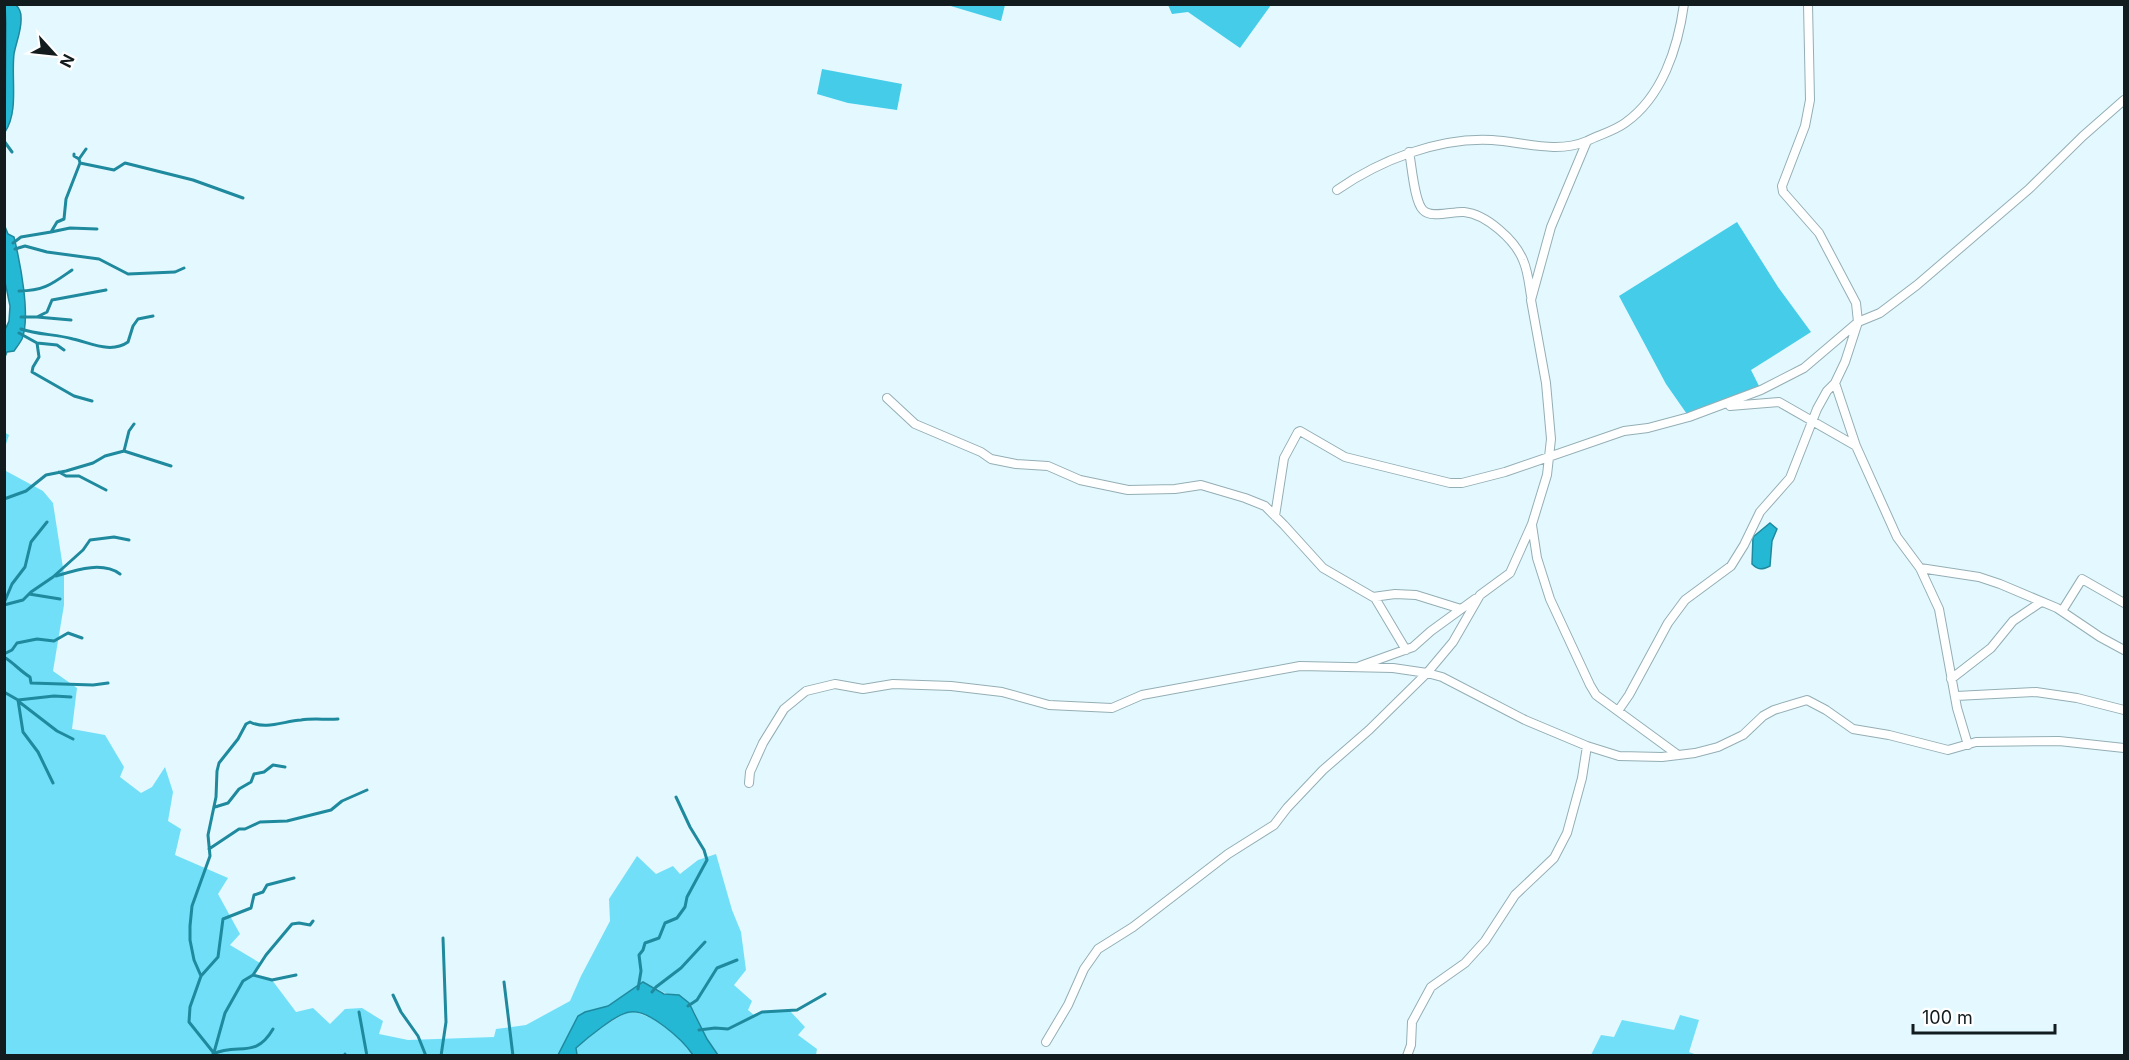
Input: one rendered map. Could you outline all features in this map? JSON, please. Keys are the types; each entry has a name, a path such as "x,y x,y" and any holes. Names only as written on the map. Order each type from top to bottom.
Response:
{"street":[{"path":"1337,190 1360,174 1409,152 1452,143 1490,140 1544,147 1577,145 1627,122 1654,95 1677,39 1684,4"},
{"path":"1618,711 1668,623 1685,600 1731,566 1760,512 1790,478 1807,430 1845,362 1858,322 1855,301 1844,277 1819,233 1783,192 1782,186 1805,126 1810,99 1808,4"},
{"path":"1275,516 1284,458 1300,431 1345,457 1450,483 1462,483 1550,458 1624,431 1648,428 1717,408 1761,390 1804,368 1858,322 1880,313 1917,285 2029,189 2124,100"},
{"path":"1531,300 1553,220 1587,141"},
{"path":"1353,669 1413,647 1431,631 1510,573 1532,524 1550,458 1551,433 1546,383 1523,259 1512,242 1497,227 1467,212 1429,214 1422,210 1417,199 1409,152"},
{"path":"1835,383 1856,446 1897,537 1920,568 1939,609 1952,679 1968,745"},
{"path":"887,398 915,424 981,452 990,459 1016,464 1048,466 1080,480 1128,490 1175,489 1201,485 1264,506 1323,568 1375,598 1406,650"},
{"path":"1717,408 1774,402 1856,446"},
{"path":"1532,524 1536,558 1550,599 1596,695 1678,755"},
{"path":"1920,568 1979,577 2062,611 2094,634 2124,650"},
{"path":"2062,611 2082,579 2124,603"},
{"path":"1375,598 1392,594 1416,596 1461,609"},
{"path":"1046,1041 1068,1005 1084,969 1098,949 1133,927 1228,854 1274,825 1323,770 1369,730 1427,673 1453,642 1480,595"},
{"path":"1952,679 1991,648 2013,621 2041,602"},
{"path":"749,783 750,772 763,743 784,709 806,691 835,684 863,689 892,684 951,686 1002,692 1049,705 1112,708 1142,695 1300,666 1353,669 1393,668 1442,677 1525,720 1587,746 1618,756 1662,757 1718,747 1743,735 1763,716 1774,710 1807,700 1853,729 1889,735 1948,750 1976,742 2059,741 2124,748"},
{"path":"1956,696 2036,693 2078,698 2124,710"},
{"path":"1407,1056 1411,1045 1412,1022 1431,987 1465,963 1485,941 1515,895 1554,858 1567,833 1582,778 1587,746"}],"shaded area":[{"path":"5,4 17,6 21,22 13,64 12,114 5,132 6,23"},
{"path":"944,4 1005,4 1005,5 1001,21"},
{"path":"1168,4 1271,5 1240,48 1188,12 1172,14"},
{"path":"822,69 902,84 897,110 848,103 817,94"},
{"path":"1737,222 1778,287 1811,332 1751,370 1761,390 1689,417 1666,384 1619,296"},
{"path":"4,224 8,234 14,237 25,303 22,339 14,351 7,352 5,357 5,330 9,321 10,306 5,282"},
{"path":"4,432 9,435 5,447 6,471 43,491 53,503 64,574 64,605 53,671 77,688 72,729 105,735 124,767 120,777 141,793 152,787 165,767 173,792 168,821 181,829 175,855 228,878 218,894 240,934 230,945 260,963 253,975 272,980 296,1012 313,1008 330,1024 345,1009 362,1008 383,1021 379,1034 408,1040 494,1037 496,1029 526,1025 570,1001 610,921 609,899 637,856 656,874 673,866 680,874 698,860 716,854 732,910 741,932 746,970 734,985 752,1001 748,1010 754,1015 762,1012 790,1011 805,1027 798,1035 817,1049 816,1055 718,1055 707,1039 694,1011 643,982 608,1006 578,1016 558,1055 5,1055"},
{"path":"1770,523 1777,529 1772,541 1770,566 1762,569 1752,564 1753,537"},
{"path":"643,982 664,994 679,995 689,1003 707,1039 718,1055 693,1055 674,1034 656,1020 638,1012 630,1012 610,1021 587,1039 576,1048 577,1055 558,1055 578,1016 608,1006"},
{"path":"629,1011 657,1021 681,1040 693,1055 577,1055 576,1048 595,1031"},
{"path":"1680,1015 1699,1020 1689,1052 1697,1055 1591,1055 1601,1035 1614,1037 1622,1020 1674,1030"}],"waterway":[{"path":"4,141 12,152"},
{"path":"80,163 79,159 86,149"},
{"path":"74,154 79,159"},
{"path":"13,243 21,237 51,232 57,222 64,219 66,199 80,163 114,170 125,163 193,180 243,198"},
{"path":"51,232 70,228 97,229"},
{"path":"15,249 25,246 47,252 99,259 128,274 175,272 184,268"},
{"path":"19,291 35,290 47,286 72,270"},
{"path":"21,317 37,317 47,312 52,300 106,290"},
{"path":"21,329 115,347 128,342 138,319 153,316"},
{"path":"37,317 71,320"},
{"path":"19,333 37,343 57,345 64,350"},
{"path":"37,343 39,357 32,372 74,396 92,401"},
{"path":"124,451 129,431 134,424"},
{"path":"4,499 26,491 46,475 93,463 105,456 124,451 171,466"},
{"path":"59,472 66,476 79,476 106,490"},
{"path":"4,603 12,584 25,567 31,542 47,522"},
{"path":"4,605 23,600 53,577 83,550 90,540 114,537 129,540"},
{"path":"56,576 97,567 120,574"},
{"path":"29,594 60,599"},
{"path":"4,654 12,650 17,643 37,639 54,641 68,633 82,638"},
{"path":"4,657 30,677 31,683 93,685 108,683"},
{"path":"4,692 18,700 23,732 38,752 53,783"},
{"path":"18,700 54,696 71,697"},
{"path":"18,701 57,731 73,739"},
{"path":"213,1052 189,1022 190,1007 201,976 194,960 190,926 192,906 210,856 208,835 216,797 219,763 238,739 246,724 250,722 269,725 306,719 338,719"},
{"path":"215,807 228,803 239,789 251,782 254,774 264,772 273,765 285,767"},
{"path":"209,849 239,829 245,829 260,822 287,821 331,810 342,801 367,790"},
{"path":"638,989 641,971 639,955 645,943 659,938 665,923 677,918 685,907 687,897 707,860 676,797"},
{"path":"201,976 218,957 223,919 251,908 254,895 263,892 267,885 294,878"},
{"path":"213,1056 225,1013 243,981 253,975 266,955 292,924 310,925 313,921"},
{"path":"441,1056 446,1022 443,938"},
{"path":"652,992 681,968 705,942"},
{"path":"688,1006 697,1000 717,968 737,960"},
{"path":"253,975 272,980 296,975"},
{"path":"504,982 513,1056"},
{"path":"699,1030 728,1029 762,1012 797,1010 825,994"},
{"path":"393,995 401,1012 418,1036 426,1056"},
{"path":"359,1012 367,1056"},
{"path":"213,1054 230,1049 253,1047 260,1044 273,1029"}]}
